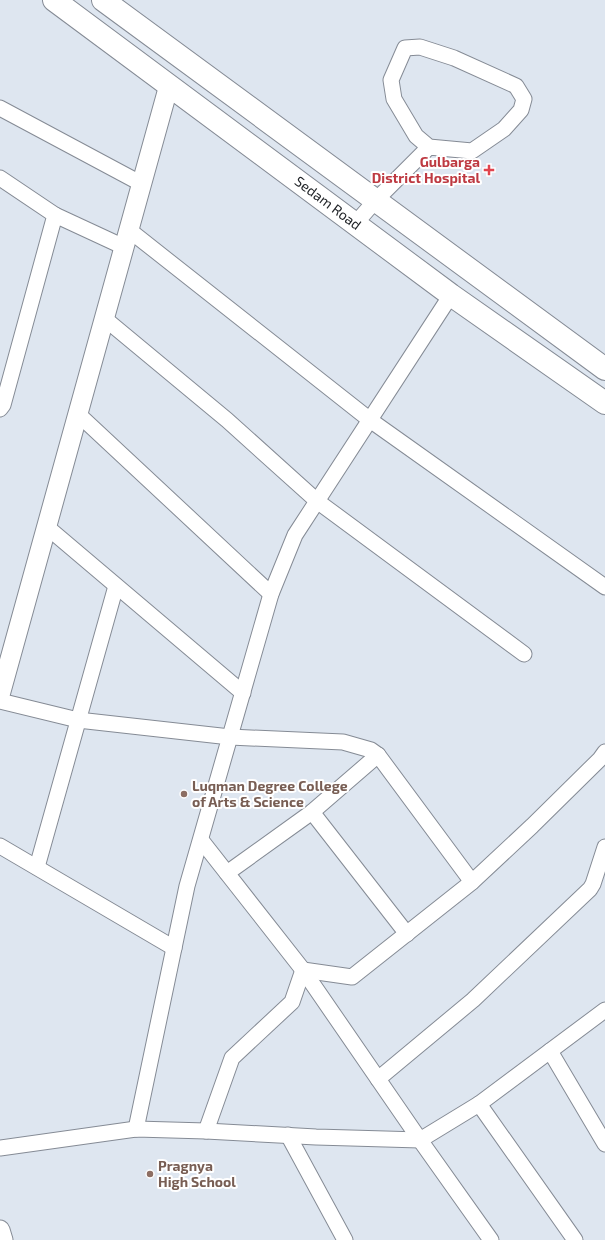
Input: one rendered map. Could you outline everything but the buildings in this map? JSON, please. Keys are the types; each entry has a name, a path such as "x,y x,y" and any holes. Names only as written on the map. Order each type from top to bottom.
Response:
{"main road":[{"name":"Sedam Road","path":"54,0 451,295 605,404"},
{"name":"Sedam Road","path":"103,0 605,369"}],"street":[{"path":"420,47 447,56 516,86 524,100 521,110 504,129 472,152 429,147 416,136 394,100 391,80 406,48 420,47"},
{"path":"0,695 169,85"},
{"path":"0,108 142,184"},
{"path":"355,224 375,201 429,147"},
{"path":"0,178 55,215 126,239 370,420 605,587"},
{"path":"0,409 3,405 55,215"},
{"path":"136,1129 187,886 271,594 295,535 451,295"},
{"path":"104,318 227,420 317,501 524,654"},
{"path":"78,414 271,594"},
{"path":"46,527 243,693"},
{"path":"37,867 116,586"},
{"path":"0,700 78,720 230,737 343,742 371,750 378,756 472,882"},
{"path":"227,873 312,812 378,756"},
{"path":"303,970 352,977 472,882 603,757"},
{"path":"312,812 407,934"},
{"path":"200,840 303,970 491,1240"},
{"path":"0,846 174,948"},
{"path":"378,1079 473,1000 590,890 605,847"},
{"path":"206,1131 232,1058 292,1002 303,970"},
{"path":"0,1148 136,1129 420,1140 479,1104 605,1010"},
{"path":"550,1051 605,1144"},
{"path":"479,1104 575,1240"},
{"path":"288,1135 345,1240"},
{"path":"0,1230 2,1240"}],"place":[{"name":"Gulbarga District Hospital","path":"489,170"},
{"name":"Luqman Degree College of Arts & Science","path":"184,794"},
{"name":"Pragnya High School","path":"150,1174"}]}
